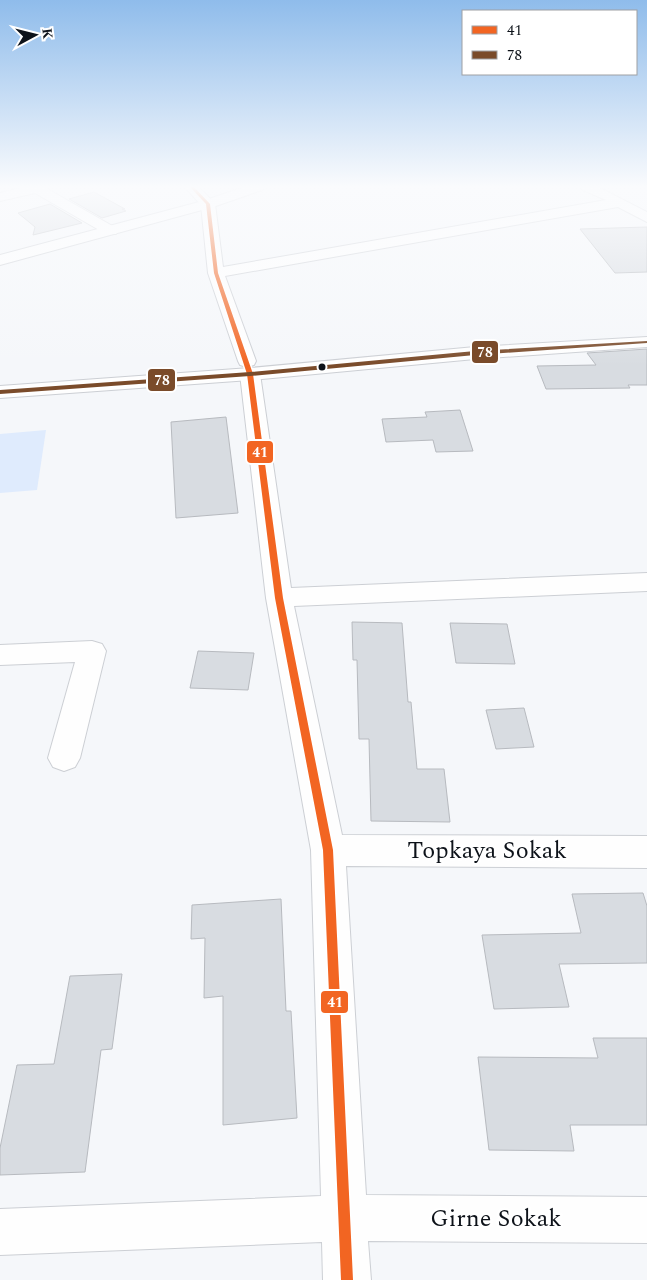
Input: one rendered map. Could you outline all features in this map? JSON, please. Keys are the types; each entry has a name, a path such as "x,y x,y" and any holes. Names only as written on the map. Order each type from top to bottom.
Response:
{"street":[{"path":"0,260 51,247"},
{"path":"213,247 216,273 248,367 279,598 328,850 347,1280"},
{"path":"216,273 365,247"},
{"path":"0,392 248,367 468,340 647,329"},
{"path":"0,378 248,367 647,342"},
{"path":"279,598 647,582"},
{"path":"0,655 92,651 64,758"},
{"name":"Topkaya Sokak","path":"328,850 647,852"},
{"name":"Girne Sokak","path":"0,1232 345,1218 647,1220"}],"shaded area":[{"path":"46,430 37,490 0,493 0,434"}],"building":[{"path":"594,247 647,247 647,272 615,273"},
{"path":"647,349 647,385 628,385 630,388 546,389 537,366 596,365 587,353"},
{"path":"460,410 473,451 436,452 433,440 386,442 382,419 427,417 425,412"},
{"path":"226,417 238,513 176,518 171,422"},
{"path":"352,622 402,623 408,702 411,702 417,769 444,769 450,822 371,821 369,739 359,739 357,660 353,660"},
{"path":"450,623 507,624 515,664 456,663"},
{"path":"198,651 254,653 248,690 190,688"},
{"path":"524,708 534,747 496,749 486,710"},
{"path":"643,893 647,906 647,963 559,964 569,1007 494,1009 482,935 581,933 572,894"},
{"path":"281,899 286,1011 291,1011 297,1118 223,1125 223,996 204,998 205,938 191,939 192,905"},
{"path":"122,974 112,1049 101,1050 85,1172 0,1175 0,1148 17,1065 54,1064 70,976"},
{"path":"593,1038 647,1038 647,1125 570,1125 574,1151 489,1150 478,1057 598,1058"}],"transit line":[{"name":"41","path":"213,247 216,273 250,374 279,598 328,850 347,1280"},
{"name":"78","path":"0,392 250,374 475,353 647,342"}]}
